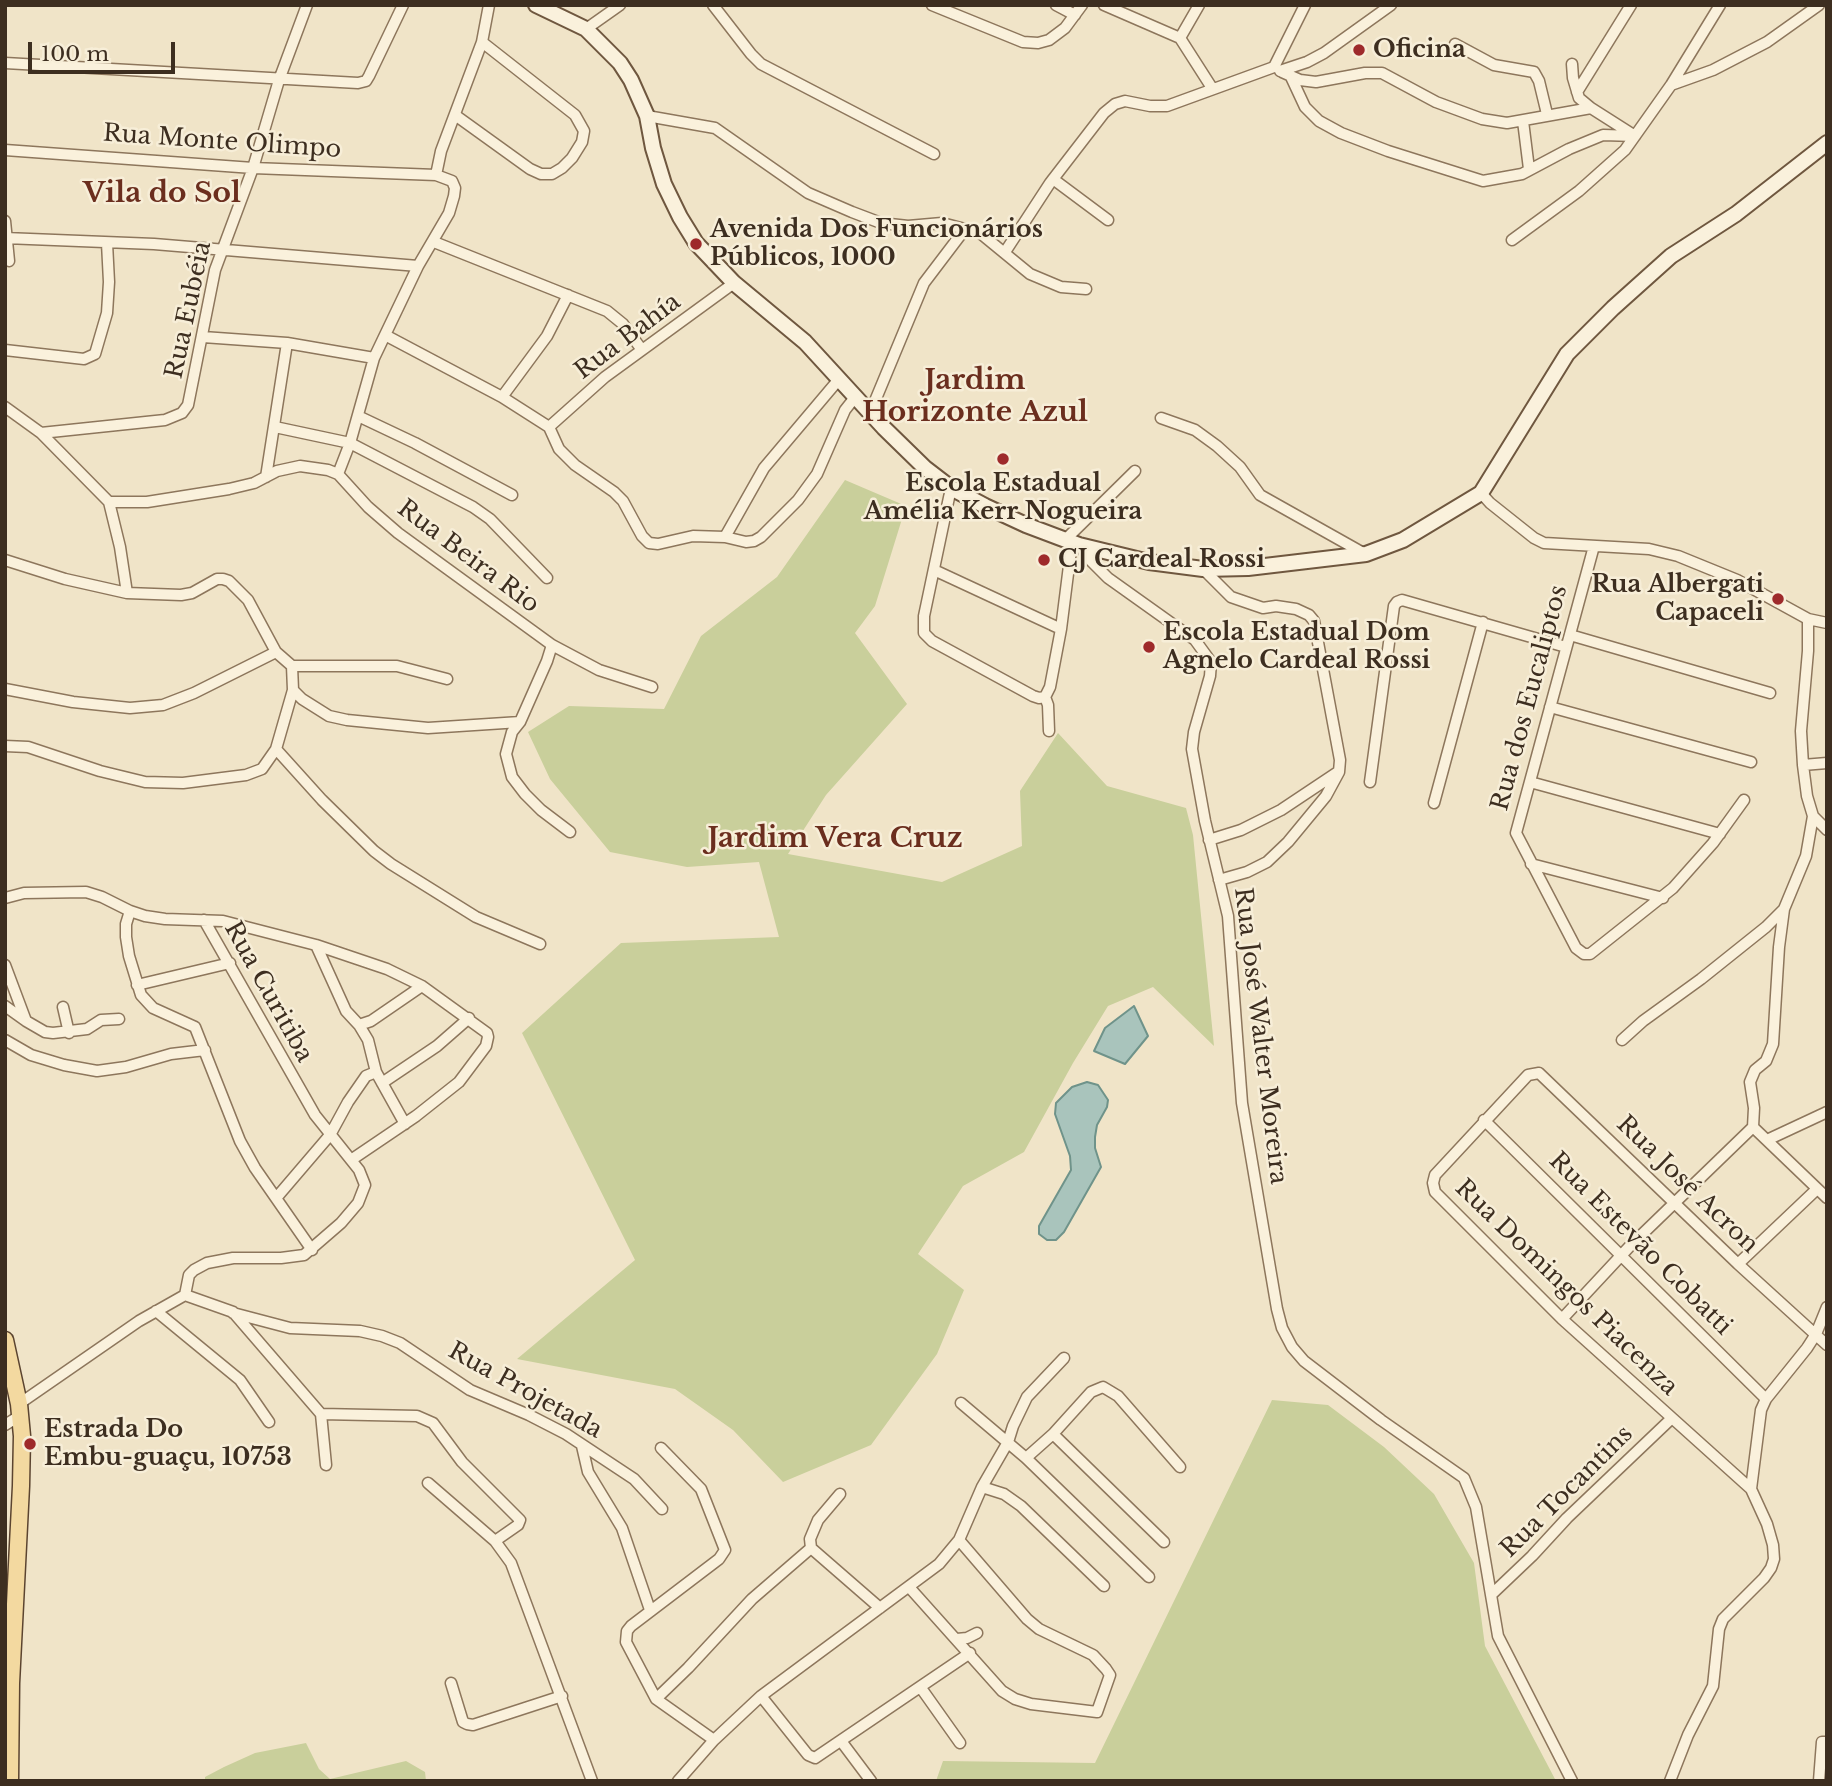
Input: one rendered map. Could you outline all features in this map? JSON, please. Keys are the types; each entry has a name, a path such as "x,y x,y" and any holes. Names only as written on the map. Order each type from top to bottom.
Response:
{"main road":[{"path":"5,1340 20,1409 21,1486 11,1568 8,1684 10,1781"}],"street":[{"name":"Rua Eubéia","path":"41,433 165,421 182,413 188,405 210,291 222,249 253,168 279,80 307,5"},
{"path":"5,63 358,83 366,81 369,76 403,5"},
{"path":"109,502 178,498 242,486 300,466 338,474 350,443 374,358 418,266 449,213 455,188 452,181 436,175 441,151 482,42 489,5"},
{"path":"536,5 586,29 620,63 647,116 664,184 696,243 734,283 786,325 840,378 915,459 951,488 1026,525 1072,542 1149,562 1203,569 1248,568 1366,554 1403,540 1482,493 1550,379 1577,345 1671,256 1736,214 1827,143"},
{"path":"586,29 620,5"},
{"path":"713,5 761,64 934,154"},
{"path":"932,5 1023,42 1038,43 1049,40 1065,28 1083,5"},
{"path":"1056,5 1075,15"},
{"path":"1104,5 1180,38 1212,88"},
{"path":"1180,38 1199,5"},
{"path":"1282,72 1305,5"},
{"path":"1004,253 1053,179 1104,113 1115,104 1125,100 1150,106 1167,106 1212,88 1282,72 1324,53 1391,5"},
{"path":"1577,92 1631,5"},
{"path":"1512,240 1612,164 1671,85 1720,5"},
{"path":"1800,20 1808,5"},
{"path":"1671,85 1713,70 1767,41 1819,5"},
{"path":"455,115 541,174 552,174 562,168 582,142 584,131 575,115 482,42"},
{"path":"1455,44 1494,65 1534,72 1539,81 1547,114"},
{"path":"1572,64 1579,98 1635,136"},
{"path":"1282,72 1300,80 1316,82 1365,73 1382,73 1436,102 1482,119 1507,123 1591,108"},
{"path":"1282,72 1305,107 1319,121 1341,133 1483,181 1522,174 1602,135 1635,136"},
{"path":"647,116 715,128 808,193 881,223 908,226 942,223 980,233 1030,274 1045,282 1086,289"},
{"path":"1523,121 1529,169"},
{"name":"Rua Monte Olimpo","path":"5,150 253,168 436,175"},
{"path":"1053,179 1108,220"},
{"path":"5,221 9,261"},
{"path":"870,413 924,283 965,229"},
{"path":"5,238 222,249 418,266"},
{"path":"434,242 614,315 642,350"},
{"path":"5,350 84,359 95,354 107,313 107,243"},
{"name":"Rua Bahía","path":"549,427 605,377 734,283"},
{"path":"502,397 547,336 568,295"},
{"path":"385,335 502,397 549,427 559,449 575,465 623,501 642,536 649,543 658,544 693,536 746,541 761,537 798,500 817,474 845,410 856,396"},
{"path":"203,337 287,342 374,358"},
{"path":"266,477 287,342"},
{"path":"725,537 764,468 840,378"},
{"path":"5,407 41,433 109,502 127,593"},
{"path":"358,416 512,495"},
{"path":"1161,418 1195,430 1217,446 1240,467 1260,495 1366,554"},
{"path":"275,427 350,443 473,507 490,519 547,578"},
{"path":"1049,731 1045,697 1050,687 1061,629 1072,542 1135,471"},
{"name":"Rua Beira Rio","path":"338,474 368,507 398,533 552,645 599,670 652,687"},
{"path":"951,488 924,615 924,633 932,641 1033,696 1045,697"},
{"path":"1482,493 1490,503 1544,543 1649,549 1678,556 1737,580 1808,619 1827,623"},
{"name":"Rua José Walter Moreira","path":"1072,542 1108,578 1195,640 1211,662 1192,750 1209,840 1228,916 1242,1103 1282,1328 1292,1347 1304,1361 1381,1420 1464,1478 1476,1507 1498,1636 1572,1781"},
{"name":"Rua dos Eucaliptos","path":"1594,546 1516,833 1576,948 1584,954 1590,954 1663,898 1720,834 1744,800"},
{"path":"5,560 65,579 127,593 181,595 192,593 217,579 223,579 248,600 276,652 292,666 397,666 447,679"},
{"path":"1203,569 1231,597 1263,608 1276,606 1296,609 1309,615 1314,621 1339,745 1339,772 1315,812 1267,862 1247,872 1219,880"},
{"path":"934,570 1061,629"},
{"path":"1370,782 1394,606 1402,600 1566,647"},
{"path":"1562,1319 1621,1256 1753,1127 1751,1082 1755,1070 1766,1061 1773,1044 1784,909 1806,856 1813,816 1807,796 1801,731 1808,619"},
{"path":"1434,803 1483,622"},
{"path":"1570,635 1770,693"},
{"path":"552,645 520,722 507,743 506,754 512,777 541,810 570,832"},
{"path":"5,689 73,702 130,708 163,705 194,693 276,652"},
{"path":"5,746 28,747 100,771 145,782 183,783 246,775 262,769 276,749 293,691 292,666"},
{"path":"293,691 329,716 346,720 428,728 520,722"},
{"path":"1550,708 1751,762"},
{"path":"276,749 322,800 391,864 476,917 540,944"},
{"path":"1803,765 1827,763"},
{"path":"1209,840 1241,830 1281,810 1339,772"},
{"path":"1530,782 1720,834"},
{"path":"1813,816 1827,830"},
{"path":"1531,864 1663,898"},
{"path":"5,898 24,893 86,892 130,911 165,919 204,920"},
{"path":"1622,1040 1766,927 1784,909"},
{"path":"5,1425 20,1409 156,1311 185,1295 189,1275 207,1264 233,1258 295,1257 312,1250 255,1168 240,1141 195,1027 153,1009 141,995 125,937 130,911"},
{"name":"Rua Curitiba","path":"204,920 223,921 316,945 387,969 422,986 469,1018"},
{"name":"Rua Curitiba","path":"204,920 298,1087 330,1135 363,1177 364,1193 341,1223 312,1250"},
{"path":"316,945 346,1011 371,1046 376,1072 405,1124"},
{"path":"137,985 230,964"},
{"path":"5,965 26,1021"},
{"path":"359,1026 371,1021 422,986"},
{"path":"5,1006 45,1032 69,1033 91,1028 101,1020 119,1019"},
{"path":"62,1007 69,1033"},
{"path":"351,1160 445,1095 480,1056 488,1037 486,1032 469,1018 437,1046 382,1083"},
{"path":"5,1040 32,1055 97,1071 205,1050"},
{"path":"277,1197 330,1135 366,1076 376,1072"},
{"name":"Rua José Acron","path":"1528,1075 1539,1073 1544,1076 1738,1264 1827,1345"},
{"name":"Rua Domingos Piacenza","path":"1528,1075 1435,1175 1435,1192 1562,1319 1751,1489"},
{"path":"1767,1140 1827,1112"},
{"name":"Rua Estevão Cobatti","path":"1484,1120 1766,1399"},
{"path":"1753,1127 1827,1198"},
{"path":"1738,1264 1817,1189"},
{"name":"Rua Projetada","path":"185,1295 290,1328 334,1329 382,1336 409,1349 470,1391 552,1426 634,1479 662,1508"},
{"path":"1670,1781 1688,1735 1713,1686 1719,1629 1723,1619 1764,1577 1774,1559 1767,1524 1751,1489 1761,1410 1766,1399 1816,1334 1827,1307"},
{"path":"156,1311 240,1380 269,1422"},
{"name":"Rua Projetada","path":"233,1312 321,1414"},
{"path":"678,1781 715,1740 761,1696 939,1564 959,1540 982,1487 1008,1442 1027,1397 1063,1357"},
{"path":"1026,1458 1053,1434 1091,1392 1103,1387 1118,1396 1180,1467"},
{"path":"961,1403 1026,1458 1149,1577"},
{"path":"326,1465 321,1414 417,1416 429,1420 462,1462 520,1520 518,1525 495,1541"},
{"name":"Rua Tocantins","path":"1491,1595 1672,1418"},
{"path":"1053,1434 1164,1542"},
{"path":"582,1446 588,1472 622,1528 650,1609"},
{"path":"661,1448 701,1489 724,1550 719,1559 650,1609 631,1626 625,1637 656,1699 715,1740"},
{"path":"428,1483 495,1541 511,1563 592,1781"},
{"path":"982,1487 1004,1494 1020,1506 1104,1586"},
{"path":"840,1494 818,1520 810,1539 811,1548 880,1608"},
{"path":"909,1587 970,1653 992,1683 1002,1691 1031,1704 1097,1712 1110,1675 1093,1655 1046,1633 1027,1619 959,1540"},
{"path":"656,1699 752,1599 811,1548"},
{"path":"957,1639 967,1639 976,1633"},
{"path":"761,1696 811,1757 820,1756 970,1653"},
{"path":"451,1683 463,1722 473,1725 562,1696"},
{"path":"921,1688 960,1743"},
{"path":"841,1741 870,1780"},
{"path":"1819,1781 1822,1742 1827,1742"}],"green space":[{"path":"845,480 906,506 875,606 855,633 907,704 826,795 788,854 942,882 1022,846 1020,791 1058,733 1107,786 1186,808 1193,835 1214,1046 1153,987 1108,1006 1024,1152 963,1186 918,1254 964,1290 937,1354 871,1445 783,1482 733,1430 675,1389 517,1359 635,1260 522,1033 621,943 779,937 759,862 687,867 610,852 550,779 528,732 569,706 664,709 701,636 777,577"},
{"path":"1272,1400 1328,1405 1384,1447 1434,1494 1474,1563 1485,1646 1556,1781 936,1781 943,1761 1095,1763"},
{"path":"306,1743 319,1769 330,1779 406,1761 425,1772 426,1781 205,1781 205,1777 255,1753"}],"water":[{"path":"1134,1006 1148,1036 1125,1064 1094,1051 1105,1028"},
{"path":"1087,1082 1098,1085 1108,1100 1095,1137 1095,1148 1101,1167 1064,1232 1056,1240 1047,1240 1039,1234 1039,1226 1071,1170 1070,1156 1055,1114 1056,1103 1072,1087"}],"place":[{"name":"Oficina","path":"1359,50"},
{"name":"Avenida Dos Funcionários Públicos, 1000","path":"696,244"},
{"name":"Escola Estadual Amélia Kerr Nogueira","path":"1003,459"},
{"name":"CJ Cardeal Rossi","path":"1044,560"},
{"name":"Rua Albergati Capaceli","path":"1778,599"},
{"name":"Escola Estadual Dom Agnelo Cardeal Rossi","path":"1149,647"},
{"name":"Estrada Do Embu-guaçu, 10753","path":"30,1444"}],"district":[{"name":"Vila do Sol","path":"162,194"},
{"name":"Jardim Horizonte Azul","path":"975,397"},
{"name":"Jardim Vera Cruz","path":"835,839"}]}
